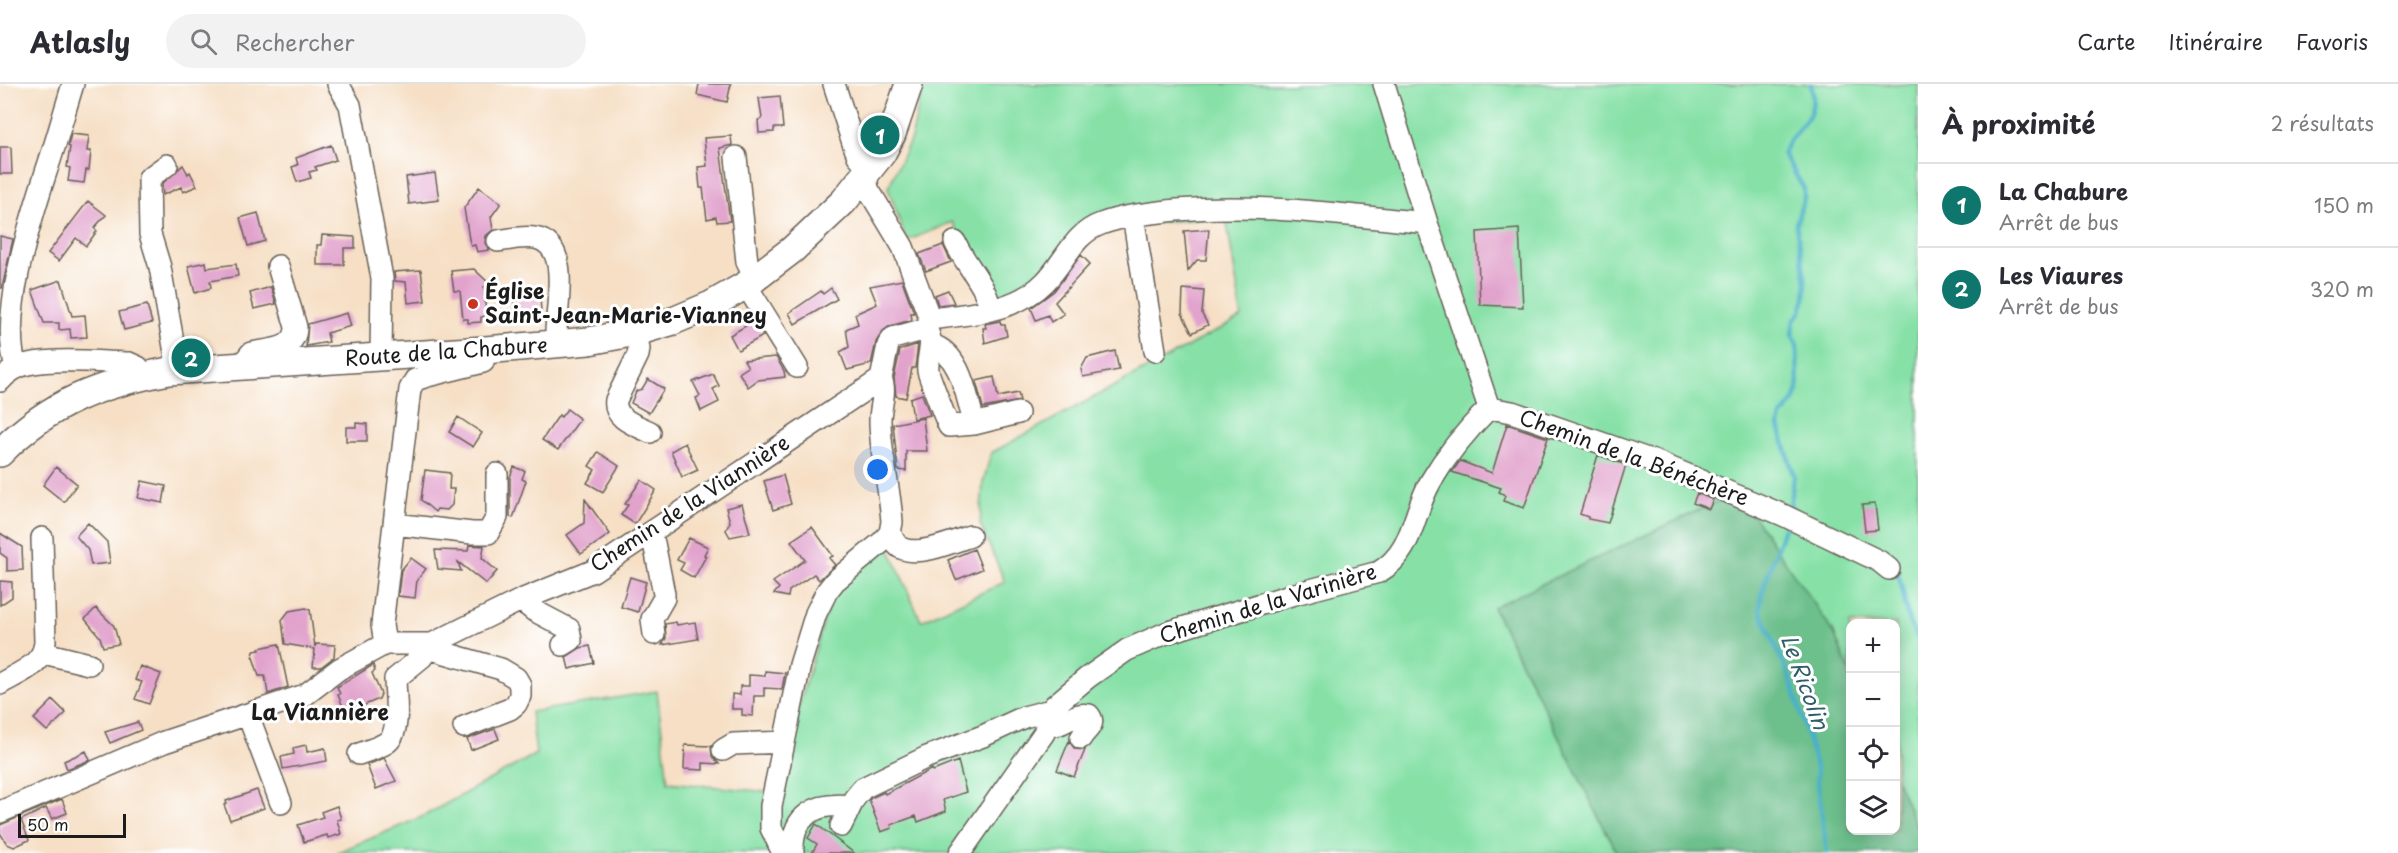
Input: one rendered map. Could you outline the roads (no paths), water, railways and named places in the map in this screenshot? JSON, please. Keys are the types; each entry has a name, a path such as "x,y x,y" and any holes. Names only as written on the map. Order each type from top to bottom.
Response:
{"main road":[{"name":"Route de la Chabure","path":"0,453 31,424 53,408 110,384 141,376 178,370 589,341 636,332 673,321 711,305 751,282 819,226 866,175 892,134 909,84"}],"street":[{"path":"8,374 11,353 6,290 73,84"},
{"path":"338,84 350,105 382,278 381,357"},
{"path":"834,84 853,143 858,156 864,162 868,189 890,222 913,269 930,331 929,375 940,400 946,422 953,427 976,417 1018,413"},
{"name":"Chemin de la Bénéchère","path":"1384,84 1427,224 1489,408 1512,412 1659,463 1783,515 1879,561 1888,569"},
{"path":"736,157 751,282 797,367"},
{"path":"168,165 149,178 149,224 160,267 178,370"},
{"path":"783,853 771,828 770,818 800,665 816,613 827,591 890,533 891,509 880,431 880,406 884,390 881,379 888,345 893,338 930,331 1010,305 1041,286 1076,241 1086,232 1101,224 1131,216 1214,207 1272,208 1427,224"},
{"path":"1131,216 1135,228 1155,351"},
{"path":"498,240 537,238 547,243 553,250 560,277 555,327 556,344"},
{"path":"955,242 963,260 978,277 991,310"},
{"path":"248,365 248,355 279,348 288,344 295,337 296,327 278,266"},
{"path":"636,332 638,355 616,400 615,407 620,416 650,432"},
{"path":"385,644 382,625 410,389 415,380 483,362 484,350"},
{"path":"8,374 28,364 47,362 129,363 138,367 141,376"},
{"name":"Chemin de la Viannière","path":"0,812 164,742 305,695 339,669 385,644 429,646 521,600 593,571 881,379"},
{"name":"Chemin de la Varinière","path":"960,853 1050,717 1087,678 1127,650 1156,637 1236,610 1379,572 1392,564 1406,544 1422,497 1431,480 1452,448 1489,408"},
{"path":"394,524 472,533 488,532 497,517 497,474"},
{"path":"890,533 898,547 911,551 946,544 970,536"},
{"path":"650,534 654,543 664,594 664,598 653,614 654,634"},
{"path":"0,684 38,661 44,653 42,538"},
{"path":"521,600 532,610 569,629 571,640 562,645"},
{"path":"385,689 383,674 405,654 406,644"},
{"path":"359,754 386,743 390,739 396,719 395,679 422,657 429,646 501,669 516,678 520,685 520,696 510,709 464,727"},
{"path":"44,653 89,664"},
{"path":"1050,717 1061,724 1080,714 1089,715 1092,721 1091,726 1081,738"},
{"path":"248,715 281,803"},
{"name":"Chemin de la Varinière","path":"841,826 863,788 1024,717 1050,717"},
{"path":"723,750 733,744 784,742"},
{"path":"793,853 795,831 810,811 830,806 850,807"}],"waterway":[{"name":"Le Ricolin","path":"1794,510 1790,506 1794,476 1779,426 1781,416 1794,401 1798,390 1797,345 1792,334 1794,320 1801,312 1805,298 1806,282 1796,224 1804,198 1804,189 1783,153 1809,115 1813,97 1811,84"},
{"name":"Le Ricolin","path":"1785,525 1762,592 1760,610 1793,686 1815,762 1827,853"},
{"path":"1896,570 1902,586 1909,622 1918,638"}],"place":[{"name":"La Chabure","path":"880,135"},
{"name":"Église Saint-Jean-Marie-Vianney","path":"473,304"},
{"name":"Les Viaures","path":"191,358"}],"district":[{"name":"La Viannière","path":"320,712"}]}
